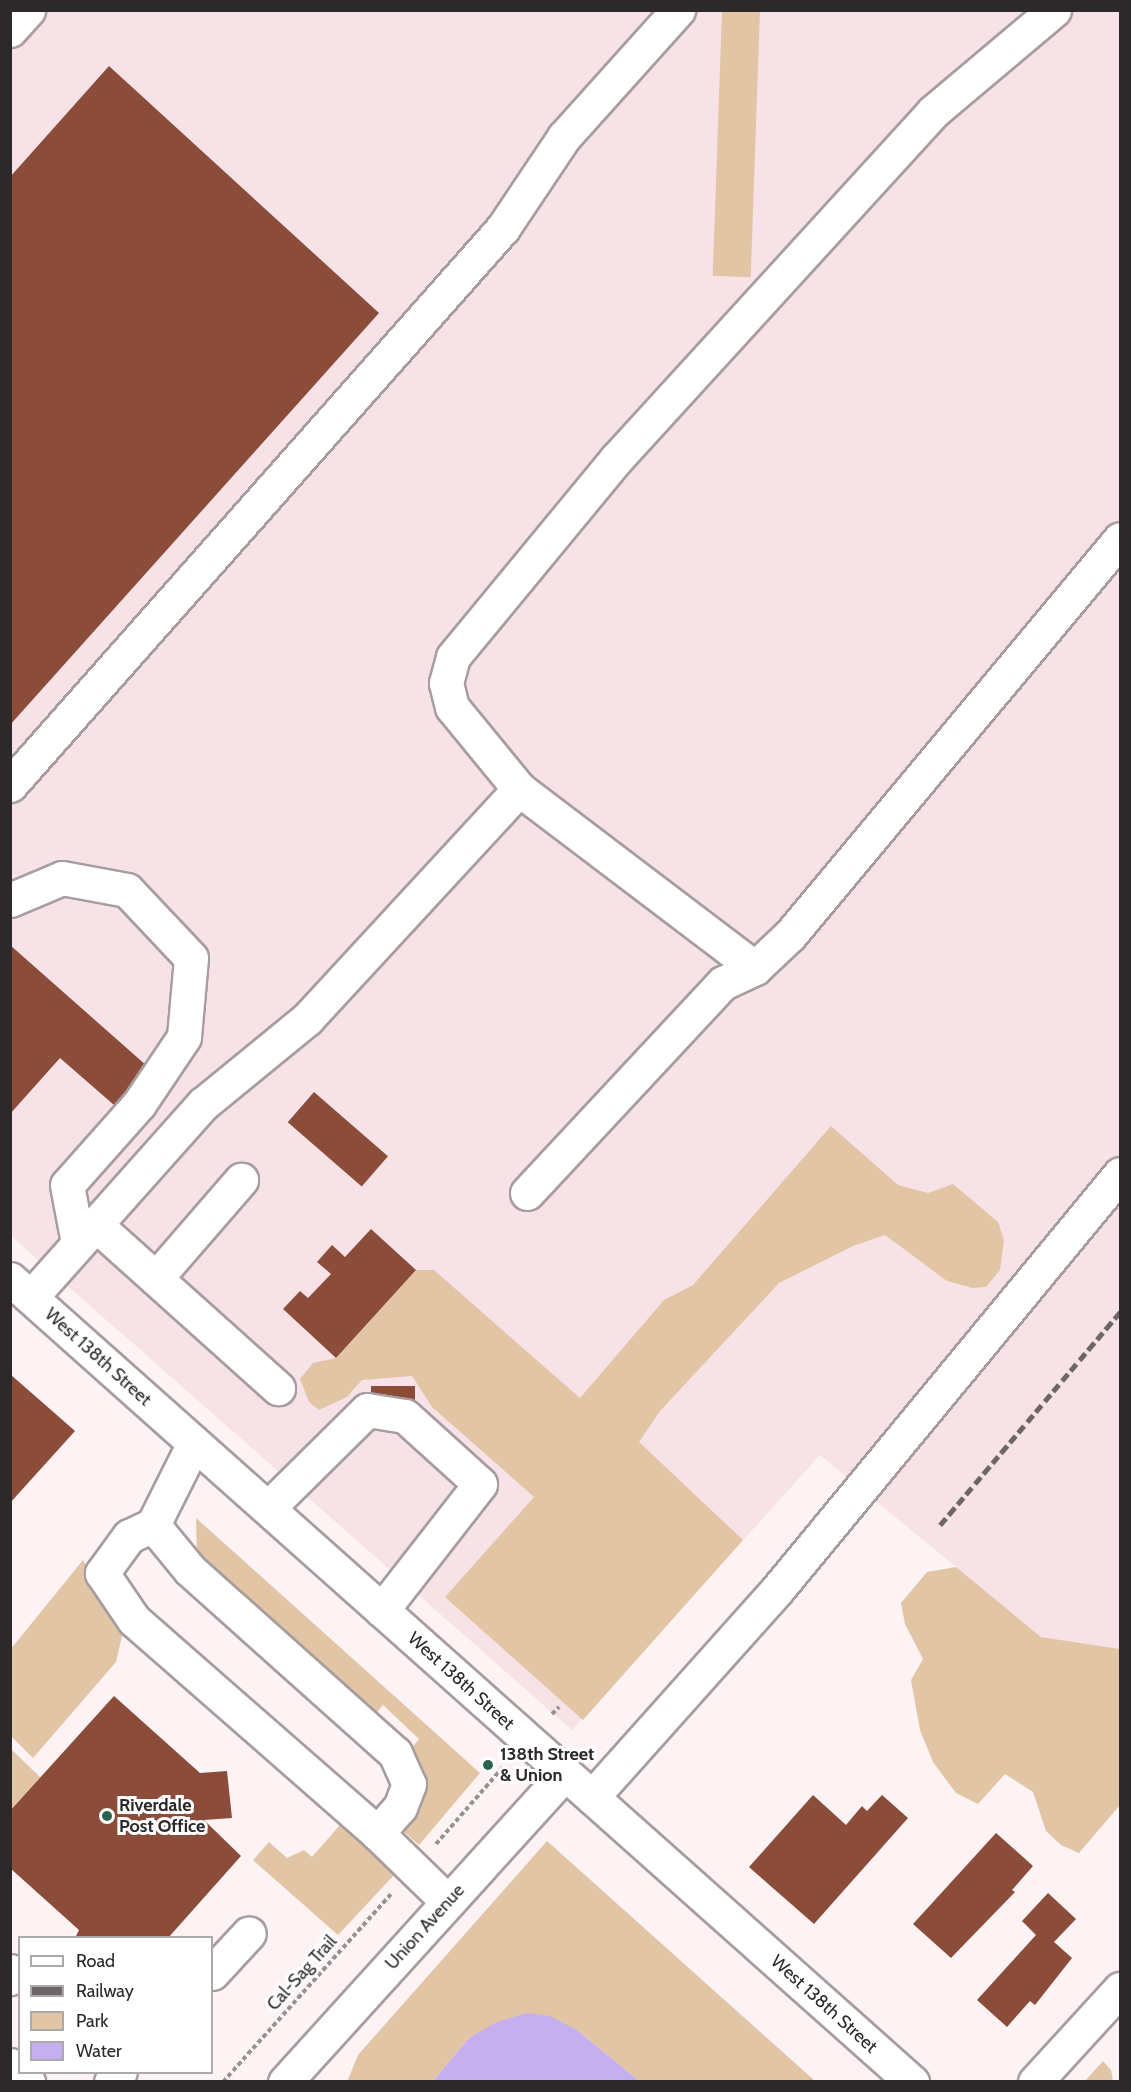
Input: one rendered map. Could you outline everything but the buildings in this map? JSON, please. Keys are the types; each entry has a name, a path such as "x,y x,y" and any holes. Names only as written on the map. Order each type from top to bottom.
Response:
{"street":[{"path":"10,30 28,10"},
{"path":"10,785 503,228 564,137 678,10"},
{"path":"755,968 519,789 452,707 446,683 453,657 617,458 933,112 1054,10"},
{"path":"527,1193 723,983 755,968 790,936 1120,539"},
{"path":"20,1288 87,1234 203,1104 307,1019 519,789"},
{"path":"10,900 62,878 127,890 191,957 184,1037 139,1104 67,1185 87,1234 156,1278 278,1388"},
{"path":"592,1797 777,1590 1120,1174"},
{"path":"156,1278 241,1180"},
{"name":"West 138th Street","path":"20,1288 912,2082"},
{"path":"268,1508 367,1410 405,1416 480,1485 382,1610"},
{"path":"194,1443 153,1525 129,1536 102,1573 134,1620 377,1833 448,1902"},
{"path":"153,1525 190,1570 395,1753 409,1784 400,1807 377,1833"},
{"name":"Union Avenue","path":"285,2082 565,1773"},
{"path":"213,1972 249,1933"},
{"path":"10,1971 14,1974 10,1978"},
{"path":"1035,2082 1120,1989"}],"path":[{"path":"428,1853 495,1778"},
{"name":"Cal-Sag Trail","path":"223,2082 393,1892"}],"shaded area":[{"path":"11,11 1120,11 1120,1649 1041,1637 820,1455 572,1730 11,1236"}],"green space":[{"path":"722,10 760,11 751,277 713,276"},
{"path":"831,1126 898,1185 928,1193 953,1184 998,1222 1004,1240 1000,1270 986,1287 973,1288 947,1281 885,1235 853,1246 779,1283 660,1411 639,1442 743,1540 583,1720 445,1597 534,1497 432,1407 412,1376 362,1380 347,1397 319,1410 309,1402 300,1379 313,1363 336,1358 416,1270 434,1270 580,1398 664,1300 693,1285"},
{"path":"196,1518 480,1773 419,1845 402,1830 400,1820 409,1751 419,1739 383,1705 373,1717 197,1555"},
{"path":"83,1560 124,1627 116,1662 33,1758 11,1736 10,1650"},
{"path":"956,1567 1041,1637 1120,1649 1120,1805 1079,1853 1061,1845 1046,1831 1033,1792 1005,1774 978,1804 956,1793 933,1762 920,1730 911,1680 923,1659 905,1624 901,1603 927,1572"},
{"path":"11,1749 41,1778 11,1811"},
{"path":"340,1825 395,1874 338,1935 253,1860 269,1842 287,1858 304,1850 312,1857"},
{"path":"547,1841 815,2081 639,2081 577,2030 469,2038 433,2081 347,2082 358,2055"},
{"path":"1103,2061 1111,2070 1113,2081 1085,2081"}],"water":[{"path":"527,2013 550,2016 577,2030 639,2081 433,2081 469,2038 497,2022"}],"railway":[{"path":"940,1525 1120,1312"}],"place":[{"name":"138th Street & Union","path":"488,1765"},
{"name":"Riverdale Post Office","path":"107,1816"}]}
